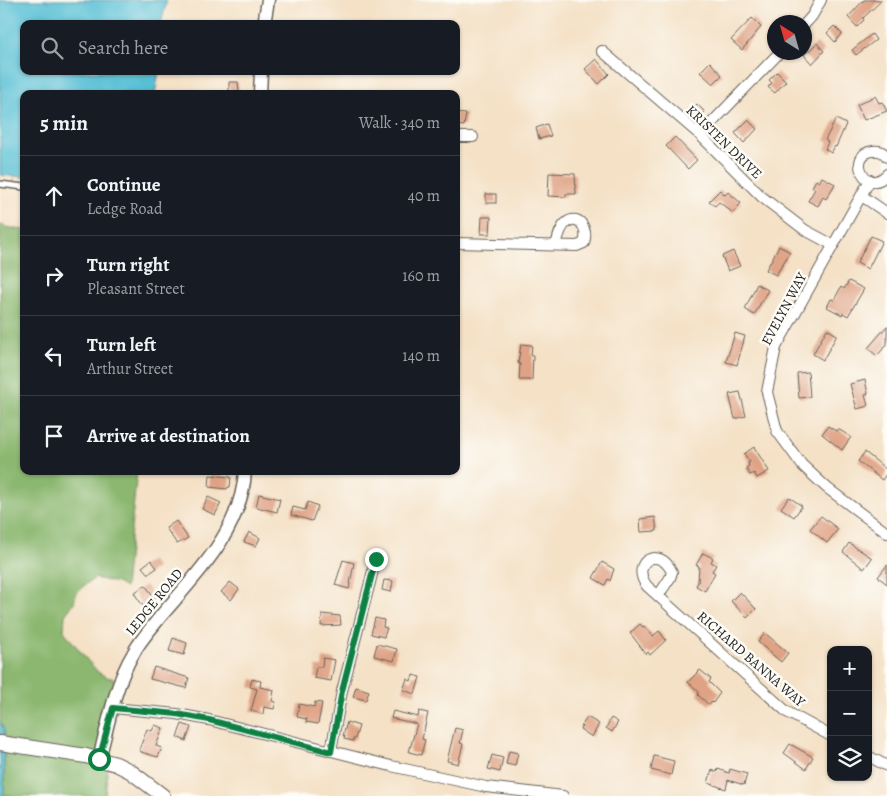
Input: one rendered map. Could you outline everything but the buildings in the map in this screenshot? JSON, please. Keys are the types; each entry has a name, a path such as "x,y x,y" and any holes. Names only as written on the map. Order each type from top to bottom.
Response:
{"main road":[{"path":"2,743 99,759 130,771 163,796"}],"street":[{"path":"265,20 268,0"},
{"path":"812,16 821,0"},
{"name":"KRISTEN DRIVE","path":"602,51 700,136 762,197 805,230 833,245"},
{"path":"700,136 772,60"},
{"path":"260,90 261,75"},
{"path":"460,137 473,137"},
{"path":"887,157 884,153 875,150 866,152 860,160 859,167 862,175 870,180 882,179 887,174"},
{"name":"EVELYN WAY","path":"870,180 776,347 767,392 777,431 802,465 827,488 887,532"},
{"path":"862,196 887,213"},
{"path":"460,243 556,245"},
{"name":"LEDGE ROAD","path":"99,759 113,708 132,654 216,549 229,527 240,498 244,475"},
{"path":"331,752 342,691 376,559"},
{"name":"RICHARD BANNA WAY","path":"658,596 787,712 827,734"},
{"path":"113,708 177,714 209,720 331,752 486,787 563,796"},
{"path":"872,758 887,766"}],"lane":[{"path":"0,184 20,186"}],"green space":[{"path":"0,224 5,227 20,229 20,475 137,475 125,588 117,583 95,578 76,594 74,603 65,615 64,631 98,672 106,677 116,679 105,796 4,796 4,730 0,721"}],"water":[{"path":"0,0 167,0 162,20 20,20 20,75 158,75 156,90 20,90 20,177 0,175"},
{"path":"0,721 4,730 4,796 0,796"}],"route":[{"path":"99,759 113,708 177,714 209,720 331,752 342,691 376,559"}]}
